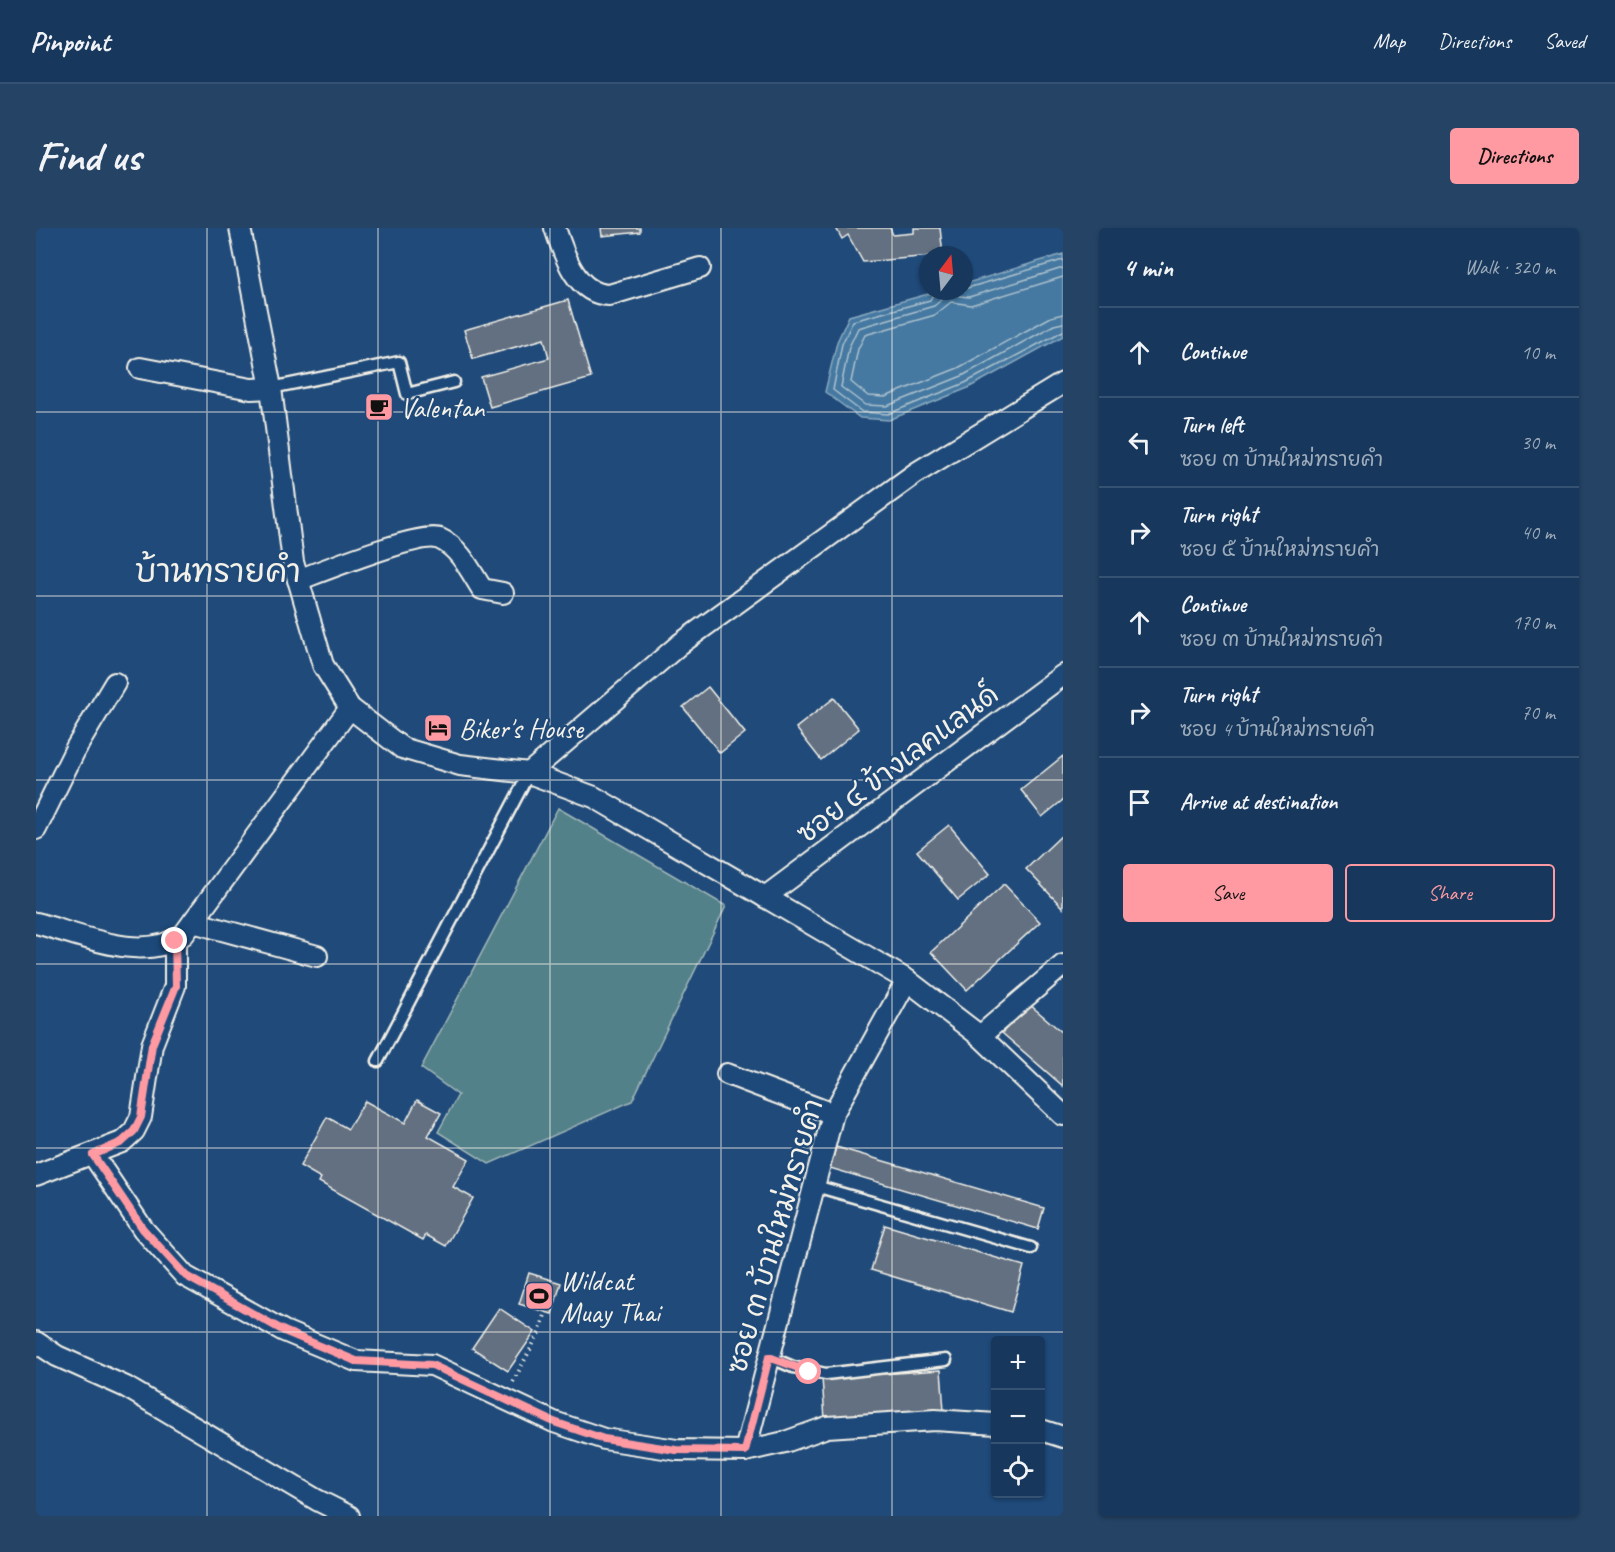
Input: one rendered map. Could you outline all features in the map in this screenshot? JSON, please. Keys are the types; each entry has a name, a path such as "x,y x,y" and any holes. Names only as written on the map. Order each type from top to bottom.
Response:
{"street":[{"path":"240,228 271,388 298,580 323,664 350,708 402,748 460,765 529,773 594,797 907,980 980,1036 1063,1114"},
{"path":"555,228 565,257 575,274 596,295 609,295 700,268"},
{"path":"140,368 251,389 271,388"},
{"path":"529,773 690,637 916,472 1063,383"},
{"path":"298,580 417,539 440,538 460,555 482,589 502,593"},
{"name":"ซอย ๔ ข้างเลคแลนด์","path":"765,897 1063,675"},
{"path":"36,829 76,748 115,683"},
{"path":"36,923 116,944 153,948 175,941 193,922 350,708"},
{"path":"193,922 317,956"},
{"path":"36,1175 122,1142 134,1131 141,1117 152,1045 176,986 175,941"},
{"path":"980,1036 1063,965"},
{"name":"ซอย ๓ บ้านใหม่ทรายคำ","path":"745,1451 812,1185 833,1114 907,980"},
{"path":"727,1074 833,1114"},
{"path":"93,1155 143,1229 186,1276 284,1331 356,1361 432,1365 554,1422 604,1439 676,1450 745,1451 785,1442 827,1427 935,1420 991,1424"},
{"path":"36,1342 57,1356 126,1387 317,1500 349,1516"},
{"path":"1045,1431 1063,1437"}],"lane":[{"path":"271,388 399,362 407,394 454,382"},
{"path":"378,1061 529,773"},
{"path":"812,1185 1031,1248"},
{"path":"769,1357 793,1367 826,1374 946,1360"}],"path":[{"path":"503,1398 539,1333 546,1312"}],"green space":[{"path":"558,808 726,906 632,1101 489,1164 438,1132 458,1095 421,1068"}],"water":[{"path":"1063,254 1063,336 968,388 889,420 860,418 825,392 837,342 849,316 919,297 919,300 973,300 973,281"}],"building":[{"path":"601,228 640,228 640,232 602,236"},
{"path":"836,228 890,228 893,235 914,233 914,228 940,228 942,246 919,246 919,257 863,262 848,235 842,239"},
{"path":"568,300 591,378 490,407 481,377 549,358 544,339 473,359 464,330"},
{"path":"708,687 745,733 720,753 683,707"},
{"path":"834,698 859,729 821,760 796,728"},
{"path":"1063,756 1063,800 1042,817 1021,790"},
{"path":"949,825 990,874 958,900 917,851"},
{"path":"1063,834 1063,908 1026,869"},
{"path":"1004,884 1040,922 967,990 931,952"},
{"path":"1029,1004 1063,1033 1063,1086 1002,1033"},
{"path":"417,1100 441,1113 428,1136 469,1159 453,1187 473,1198 446,1246 426,1235 423,1240 319,1182 321,1178 300,1166 327,1117 348,1129 365,1101 405,1123"},
{"path":"836,1147 1044,1208 1038,1229 830,1168"},
{"path":"885,1225 1024,1266 1011,1312 871,1270"},
{"path":"529,1273 561,1283 552,1314 519,1304"},
{"path":"499,1308 535,1332 508,1371 472,1348"},
{"path":"941,1370 944,1411 825,1419 822,1378"}],"place":[{"name":"Valentan","path":"379,407"},
{"name":"Biker's House","path":"438,728"},
{"name":"Wildcat Muay Thai","path":"539,1296"}],"district":[{"name":"บ้านทรายคำ","path":"218,571"}],"route":[{"path":"175,941 176,986 152,1045 141,1117 134,1131 122,1142 93,1155 143,1229 186,1276 284,1331 356,1361 432,1365 554,1422 604,1439 676,1450 745,1451 769,1357 809,1372"}]}
